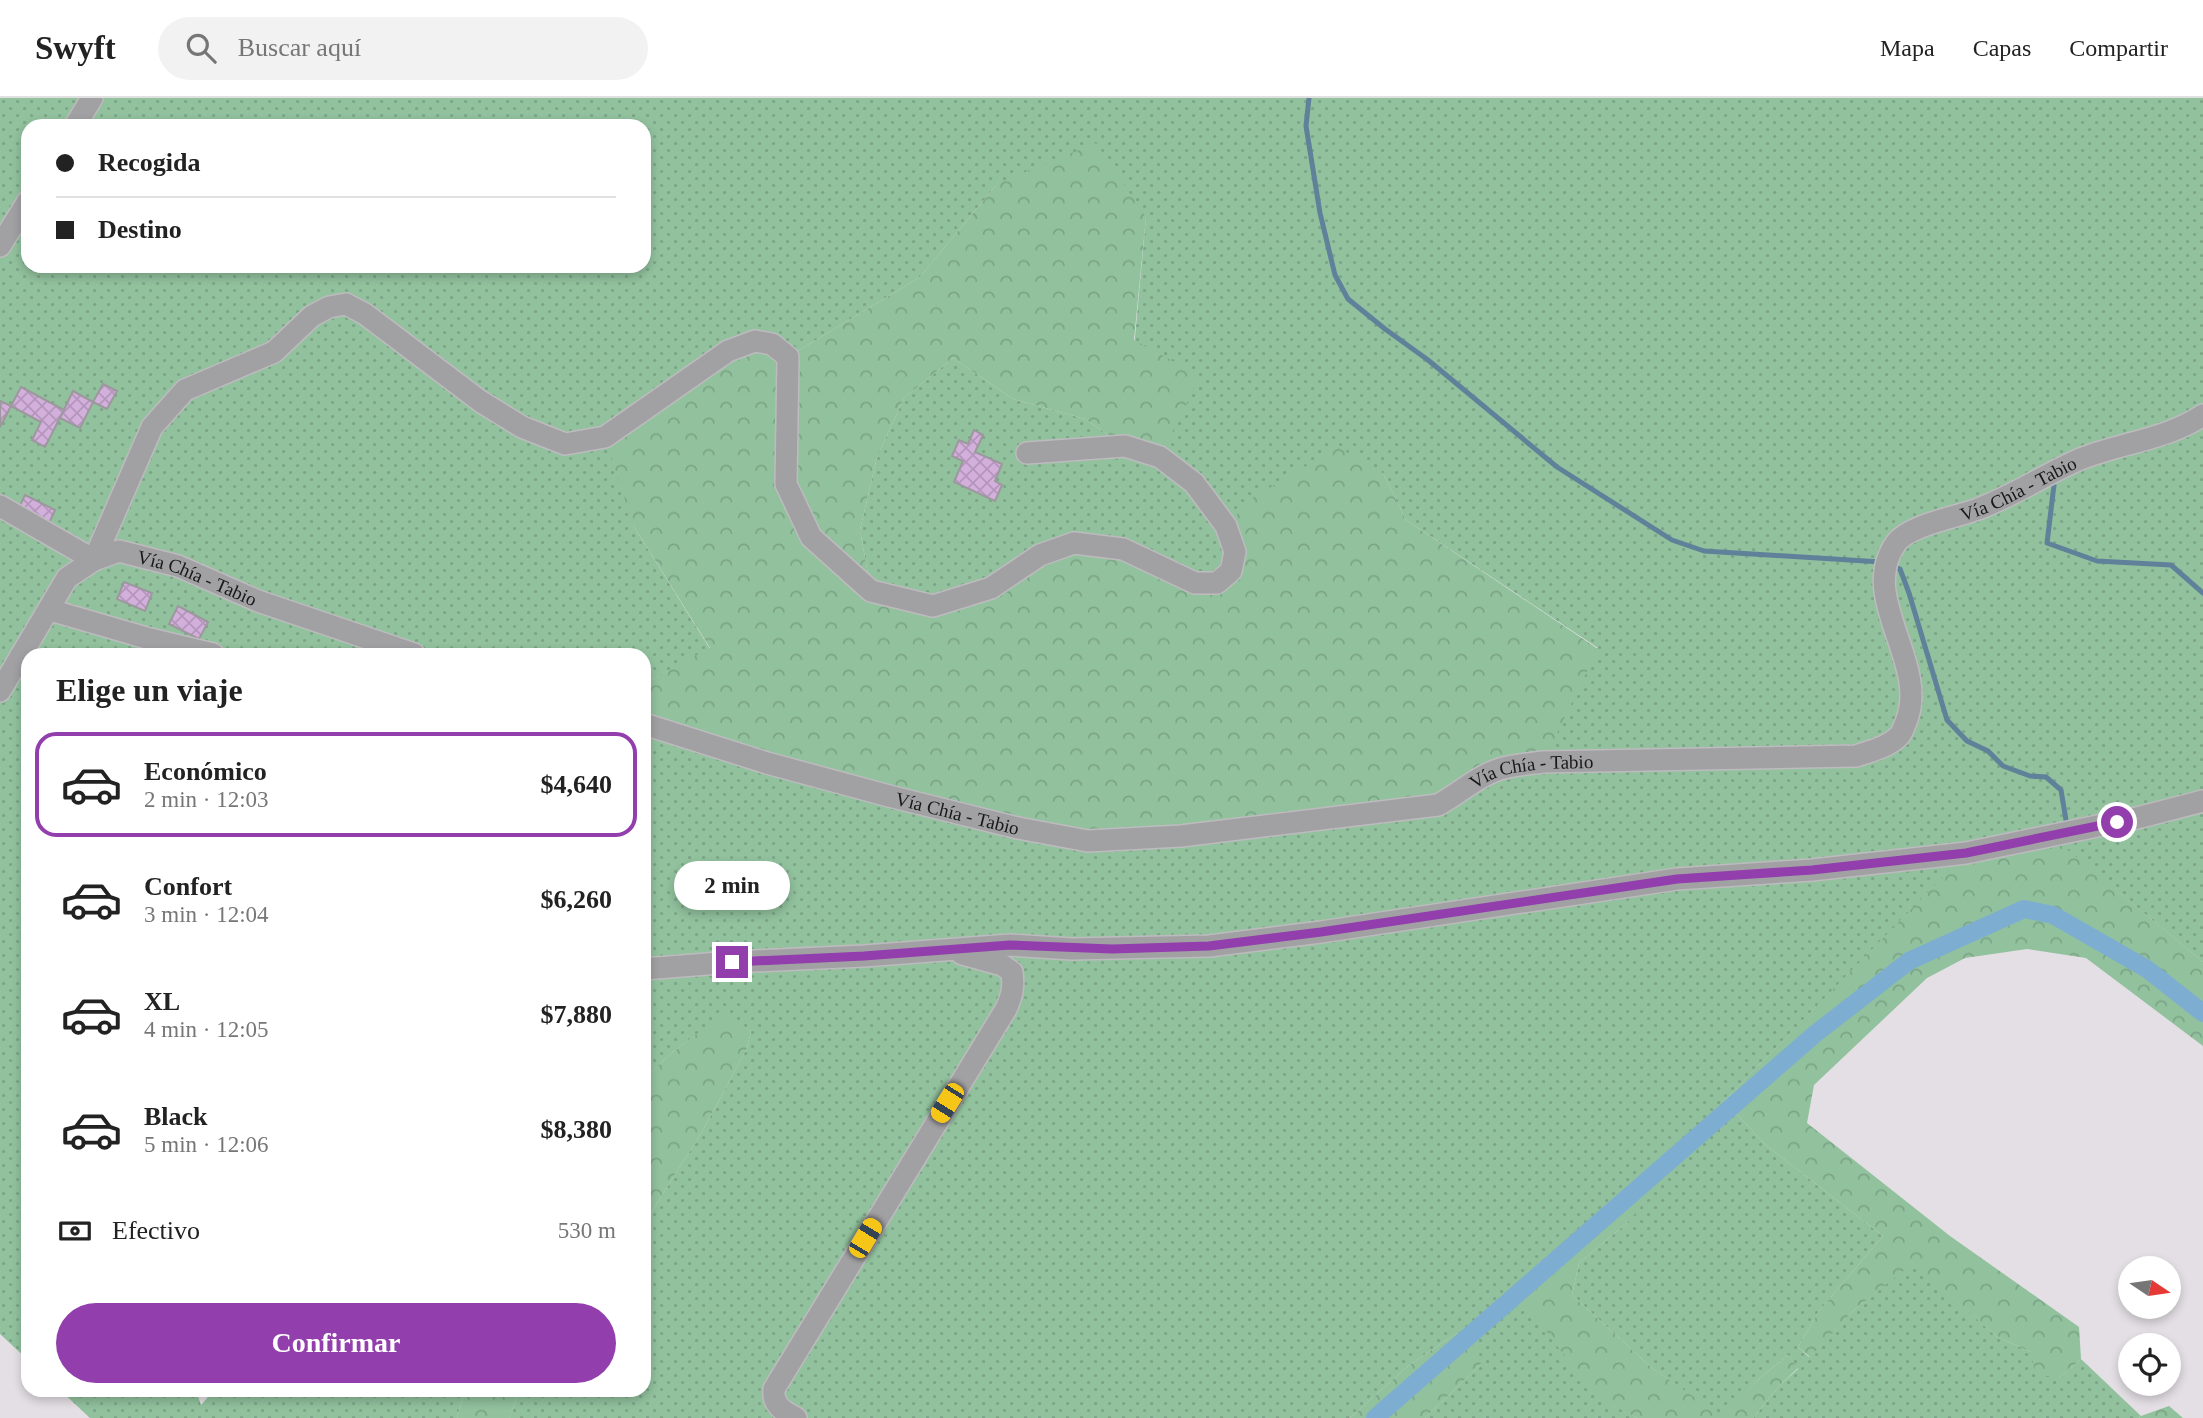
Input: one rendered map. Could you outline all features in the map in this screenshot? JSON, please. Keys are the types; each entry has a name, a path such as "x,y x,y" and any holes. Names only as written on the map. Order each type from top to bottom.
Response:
{"street":[{"path":"79,119 92,98"},
{"path":"0,246 21,212"},
{"path":"0,506 94,560 152,427 185,390 274,352 312,316 328,307 346,304 365,314 480,401 522,427 565,444 605,437 728,351 755,341 772,344 788,357 786,484 811,537 871,592 933,606 991,588 1040,555 1074,543 1124,549 1195,583 1217,583 1231,571 1235,552 1226,526 1194,483 1160,457 1125,446 1027,453"},
{"name":"Vía Chía - Tabio","path":"651,726 889,796 1018,828 1088,841 1181,836 1438,805 1474,781 1500,769 1544,762 1856,756 1881,748 1901,735 1912,708 1911,684 1884,588 1885,562 1898,541 1916,529 2005,499 2079,460 2159,436 2203,415"},
{"name":"Vía Chía - Tabio","path":"27,648 67,578 94,560 119,551 178,566 258,601 396,648"},
{"path":"50,610 188,648"},
{"name":"Vía Chía - Tabio","path":"0,691 21,657"},
{"path":"651,969 1010,945 1120,949 1209,946 1677,879 1812,870 1966,853 2141,817 2203,801"},
{"path":"796,1418 775,1404 774,1389 1012,997 1012,972 1002,965 953,950"}],"green space":[{"path":"0,98 2203,98 2203,962 2117,891 1967,853 1724,1101 1767,1146 1883,1236 1819,1311 1798,1347 1809,1357 1854,1310 1913,1262 1996,1336 2031,1352 2060,1378 2081,1359 2141,1416 1753,1418 1780,1385 1798,1369 1788,1355 1759,1379 1723,1418 1652,1368 1572,1295 1579,1263 1628,1222 1538,1263 1595,1396 1638,1418 1425,1418 1481,1364 1457,1333 1408,1366 1350,1418 509,1418 517,1397 651,1397 651,1213 703,1130 747,1048 751,1031 728,1016 683,1044 651,1073 651,723 1598,648 1406,520 1383,473 1231,571 933,606 871,591 860,530 877,457 904,398 953,358 1013,399 1085,419 1125,446 1146,217 998,183 920,277 788,357 633,525 710,649 651,680 651,648 21,648 21,1354 0,1334"},
{"path":"1096,143 1146,217 1134,340 1200,376 1160,457 1125,446 1085,419 1013,399 953,358 904,398 877,457 860,530 871,591 933,606 1074,543 1195,583 1231,571 1226,526 1254,497 1338,447 1383,473 1406,520 1598,649 1543,762 1454,797 1088,841 651,726 651,680 710,648 633,525 605,437 755,341 788,357 920,277 998,183"},
{"path":"2051,836 2203,962 2203,1046 2086,958 2027,949 1965,958 1927,978 1814,1085 1807,1123 1950,1236 2079,1327 2081,1359 2060,1378 2035,1374 2031,1352 1996,1336 1913,1263 1854,1310 1810,1357 1798,1347 1819,1311 1883,1236 1767,1146 1724,1101 1966,853"},
{"path":"728,1015 751,1031 747,1048 703,1130 651,1213 651,1073 704,1029"},
{"path":"1649,1176 1665,1178 1628,1222 1579,1263 1572,1295 1652,1368 1723,1417 1759,1379 1788,1355 1798,1368 1753,1418 1638,1418 1595,1397 1521,1297 1538,1263"},
{"path":"1457,1333 1477,1342 1481,1364 1425,1418 1350,1418 1408,1366"},
{"path":"68,1397 198,1397 201,1405 208,1397 463,1397 457,1418 90,1418"},
{"path":"463,1397 517,1397 509,1418 457,1418"},
{"path":"2169,1406 2183,1418 2139,1418 2141,1416"}],"building":[{"path":"103,384 117,391 107,409 93,402"},
{"path":"21,387 64,410 45,447 32,440 41,422 11,406"},
{"path":"73,391 93,402 80,428 60,418"},
{"path":"0,401 11,406 0,427"},
{"path":"974,430 983,435 975,452 1002,464 995,481 1002,485 995,501 954,482 963,461 952,456 959,440 968,444"},
{"path":"25,495 55,510 49,523 19,508"},
{"path":"124,582 152,593 145,611 117,599"},
{"path":"178,606 208,622 199,639 169,624"}],"waterway":[{"path":"1309,98 1306,126 1320,213 1335,275 1348,299 1428,360 1557,467 1672,540 1704,551 1881,562"},
{"path":"2054,485 2047,543 2097,561 2171,565 2203,593"},
{"path":"1890,565 1900,569 1909,593 1947,720 1967,741 1988,751 2003,766 2030,776 2046,777 2061,790 2067,826"},
{"path":"1375,1418 1815,1034 1909,961 2024,909 2053,915 2147,969 2203,1013"}],"route":[{"path":"732,962 1010,945 1072,949 1209,946 1677,879 1812,870 1966,853 2117,822"}]}
